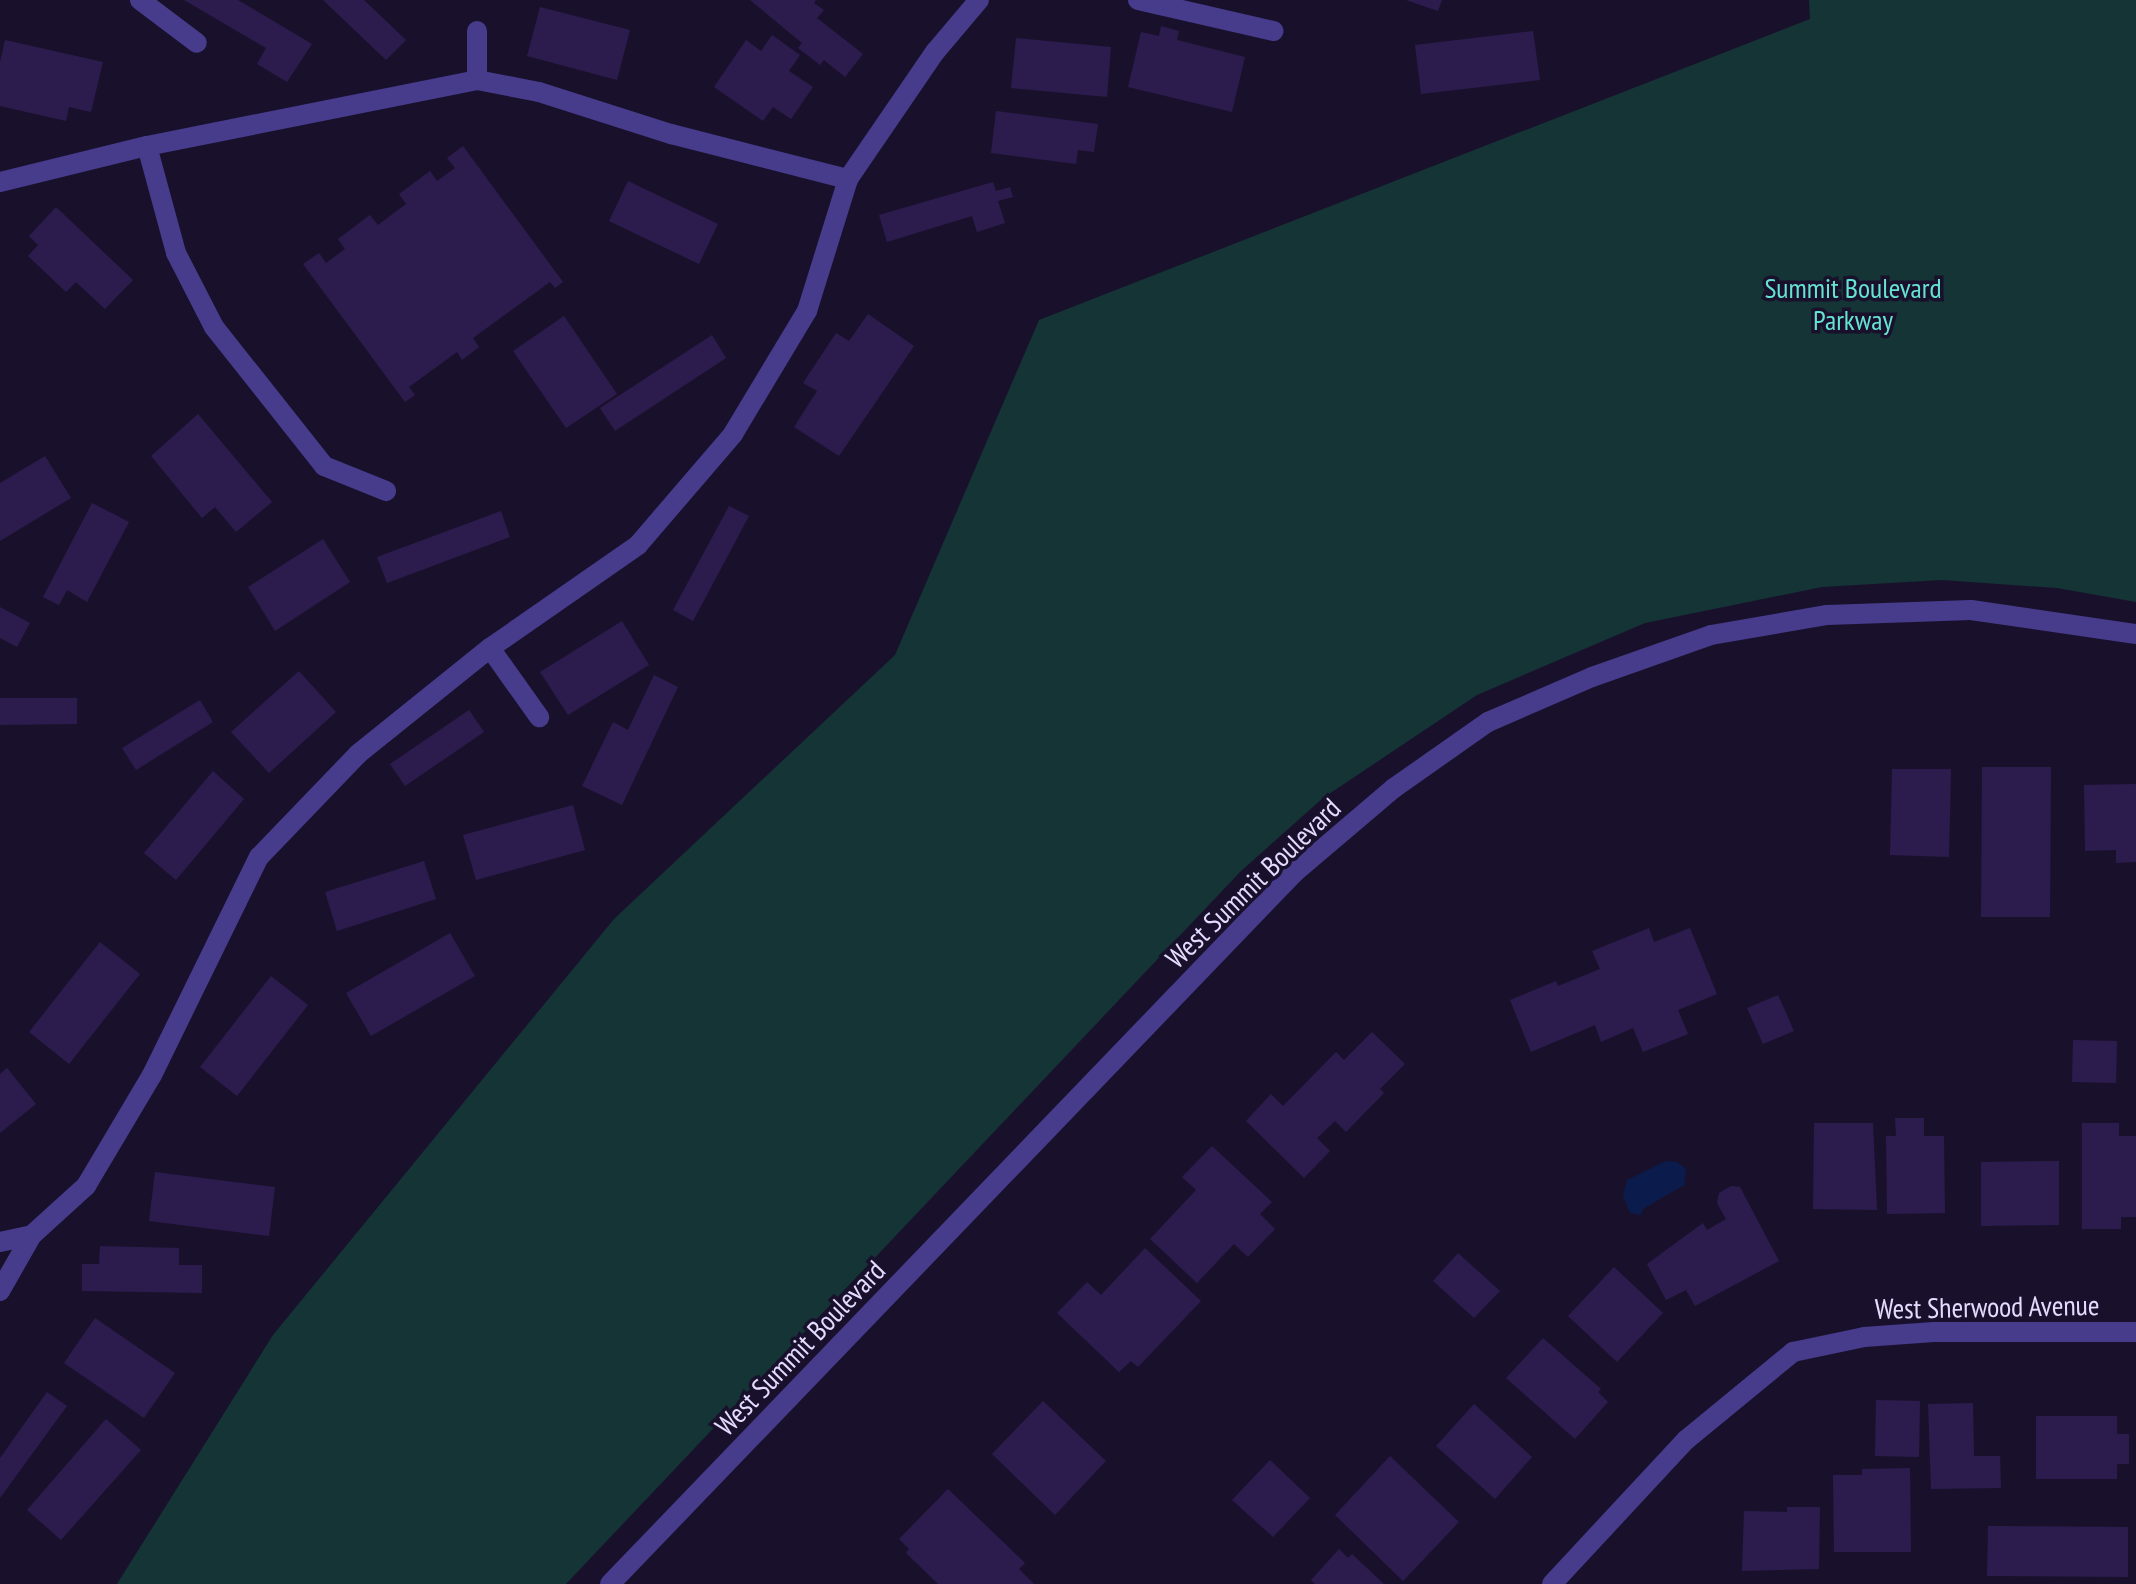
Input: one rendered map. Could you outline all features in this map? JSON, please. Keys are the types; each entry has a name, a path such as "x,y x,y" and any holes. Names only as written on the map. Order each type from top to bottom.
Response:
{"street":[{"path":"140,0 197,43"},
{"path":"0,1291 32,1235 86,1186 152,1075 259,857 358,754 490,648 638,545 733,434 807,311 848,179 935,52 979,0"},
{"path":"1138,0 1273,31"},
{"path":"477,31 477,80"},
{"path":"0,182 147,146 477,80 539,92 671,134 848,179"},
{"path":"147,146 176,253 214,327 324,466 386,491"},
{"name":"West Summit Boulevard","path":"610,1584 1294,873 1394,788 1488,722 1592,677 1711,635 1827,615 1971,610 2136,634"},
{"path":"490,648 539,717"},
{"path":"0,1242 32,1235"},
{"name":"West Sherwood Avenue","path":"1552,1584 1686,1440 1793,1352 1864,1337 1934,1332 2136,1332"}],"green space":[{"name":"Summit Boulevard Parkway","path":"1809,0 2136,0 2136,602 2057,588 1942,580 1822,587 1645,623 1477,695 1323,798 1241,871 566,1584 117,1584 273,1335 614,919 895,655 1039,320 1810,19"}],"water":[{"path":"1666,1161 1677,1162 1686,1169 1684,1185 1643,1209 1641,1215 1630,1213 1623,1196 1627,1180"}],"building":[{"path":"184,0 238,0 312,44 287,82 257,64 266,48"},
{"path":"323,0 364,0 406,40 386,60"},
{"path":"750,0 816,0 814,3 824,10 817,18 863,54 845,77 824,60 820,65 798,48 802,43"},
{"path":"1406,0 1442,0 1438,11"},
{"path":"540,7 630,30 617,80 527,56"},
{"path":"1161,26 1179,31 1177,40 1245,57 1232,112 1128,87 1141,32 1159,36"},
{"path":"1533,31 1540,80 1421,94 1415,45"},
{"path":"772,35 800,55 789,71 813,87 791,119 773,107 763,121 714,87 746,40 761,51"},
{"path":"1016,38 1111,47 1107,97 1011,88"},
{"path":"5,40 103,62 91,112 69,107 66,121 0,106 0,62"},
{"path":"996,111 1098,124 1094,152 1078,150 1076,164 991,153"},
{"path":"463,146 563,282 555,288 550,282 473,338 479,347 462,360 457,352 409,387 415,395 405,402 303,264 319,253 326,263 345,249 338,239 370,215 378,225 406,204 399,194 430,171 437,181 455,168 447,158"},
{"path":"628,181 718,224 699,264 609,221"},
{"path":"993,182 996,191 1010,187 1013,197 998,201 1005,223 977,232 972,216 887,242 879,215"},
{"path":"56,207 133,280 105,309 76,282 66,292 28,256 38,245 29,236"},
{"path":"868,314 914,346 839,456 794,427 817,391 803,383 836,333 849,341"},
{"path":"564,316 617,394 566,428 513,351"},
{"path":"712,335 726,358 615,431 600,408"},
{"path":"198,414 272,502 236,532 215,507 202,518 151,456"},
{"path":"45,456 71,498 0,541 0,483"},
{"path":"92,503 129,522 87,602 67,590 59,605 43,597"},
{"path":"729,506 749,516 693,621 673,610"},
{"path":"501,511 510,537 387,583 377,557"},
{"path":"323,539 350,582 275,631 248,587"},
{"path":"0,607 30,623 17,647 0,638"},
{"path":"622,621 649,665 568,715 540,672"},
{"path":"299,671 336,712 269,773 231,732"},
{"path":"654,675 678,687 622,805 582,786 613,722 628,730"},
{"path":"0,698 77,698 77,724 0,725"},
{"path":"200,700 213,722 136,770 122,748"},
{"path":"469,710 484,732 405,786 390,764"},
{"path":"1982,767 2051,767 2050,917 1981,917"},
{"path":"1892,769 1951,769 1949,857 1890,855"},
{"path":"213,771 244,799 176,880 144,853"},
{"path":"2136,784 2136,862 2116,863 2116,850 2085,851 2084,785"},
{"path":"573,805 585,850 476,880 463,835"},
{"path":"424,861 436,899 337,931 325,892"},
{"path":"1649,928 1654,942 1690,928 1717,994 1678,1010 1688,1034 1643,1052 1633,1028 1601,1042 1595,1025 1531,1052 1510,1000 1556,981 1558,986 1600,969 1592,951"},
{"path":"450,933 475,976 371,1036 346,993"},
{"path":"100,942 140,974 69,1064 29,1032"},
{"path":"271,976 308,1005 237,1096 200,1067"},
{"path":"1778,995 1794,1031 1763,1044 1747,1008"},
{"path":"1372,1032 1405,1064 1380,1089 1384,1093 1346,1132 1335,1121 1317,1138 1330,1151 1304,1178 1246,1121 1271,1094 1283,1106 1336,1052 1344,1060"},
{"path":"2073,1040 2117,1041 2116,1083 2072,1082"},
{"path":"7,1068 36,1104 0,1133 0,1074"},
{"path":"1895,1118 1924,1118 1924,1136 1944,1136 1945,1213 1887,1214 1886,1136 1896,1136"},
{"path":"1814,1123 1873,1123 1877,1210 1813,1209"},
{"path":"2082,1123 2119,1123 2119,1136 2136,1136 2136,1217 2121,1217 2121,1229 2082,1229"},
{"path":"1212,1146 1272,1202 1260,1214 1275,1229 1248,1257 1234,1244 1197,1283 1150,1239 1196,1190 1182,1177"},
{"path":"2059,1161 2059,1225 1981,1226 1981,1162"},
{"path":"155,1172 275,1187 269,1236 149,1221"},
{"path":"1731,1186 1740,1187 1779,1261 1695,1306 1686,1290 1666,1300 1647,1264 1703,1223 1707,1230 1726,1219 1717,1203 1719,1193"},
{"path":"100,1246 179,1248 179,1265 202,1265 202,1293 82,1291 82,1264 99,1264"},
{"path":"1145,1248 1201,1301 1138,1367 1131,1361 1119,1372 1057,1313 1087,1282 1101,1295"},
{"path":"1458,1253 1500,1291 1474,1318 1433,1281"},
{"path":"1614,1267 1663,1313 1617,1362 1568,1316"},
{"path":"95,1318 175,1373 144,1418 64,1363"},
{"path":"1543,1338 1601,1389 1598,1392 1608,1402 1575,1439 1506,1378"},
{"path":"47,1392 67,1406 0,1498 0,1458"},
{"path":"1876,1400 1920,1401 1919,1457 1875,1456"},
{"path":"1043,1401 1106,1461 1055,1515 992,1454"},
{"path":"1973,1403 1974,1456 2000,1456 2001,1488 1931,1489 1928,1404"},
{"path":"1474,1404 1532,1457 1495,1499 1436,1446"},
{"path":"2036,1416 2117,1416 2117,1434 2129,1434 2129,1464 2117,1464 2117,1479 2036,1479"},
{"path":"106,1419 141,1450 61,1540 27,1510"},
{"path":"1390,1456 1459,1522 1403,1581 1335,1515"},
{"path":"1270,1460 1310,1498 1273,1537 1232,1500"},
{"path":"1910,1468 1911,1552 1834,1552 1833,1475 1862,1475 1862,1469"},
{"path":"948,1489 1025,1563 1019,1569 1034,1584 938,1584 906,1553 909,1549 899,1539"},
{"path":"1787,1507 1820,1507 1819,1569 1742,1571 1744,1511 1787,1512"},
{"path":"1988,1526 2128,1527 2128,1577 1987,1576"},
{"path":"1339,1549 1348,1558 1352,1554 1384,1584 1315,1584 1311,1580"}]}
